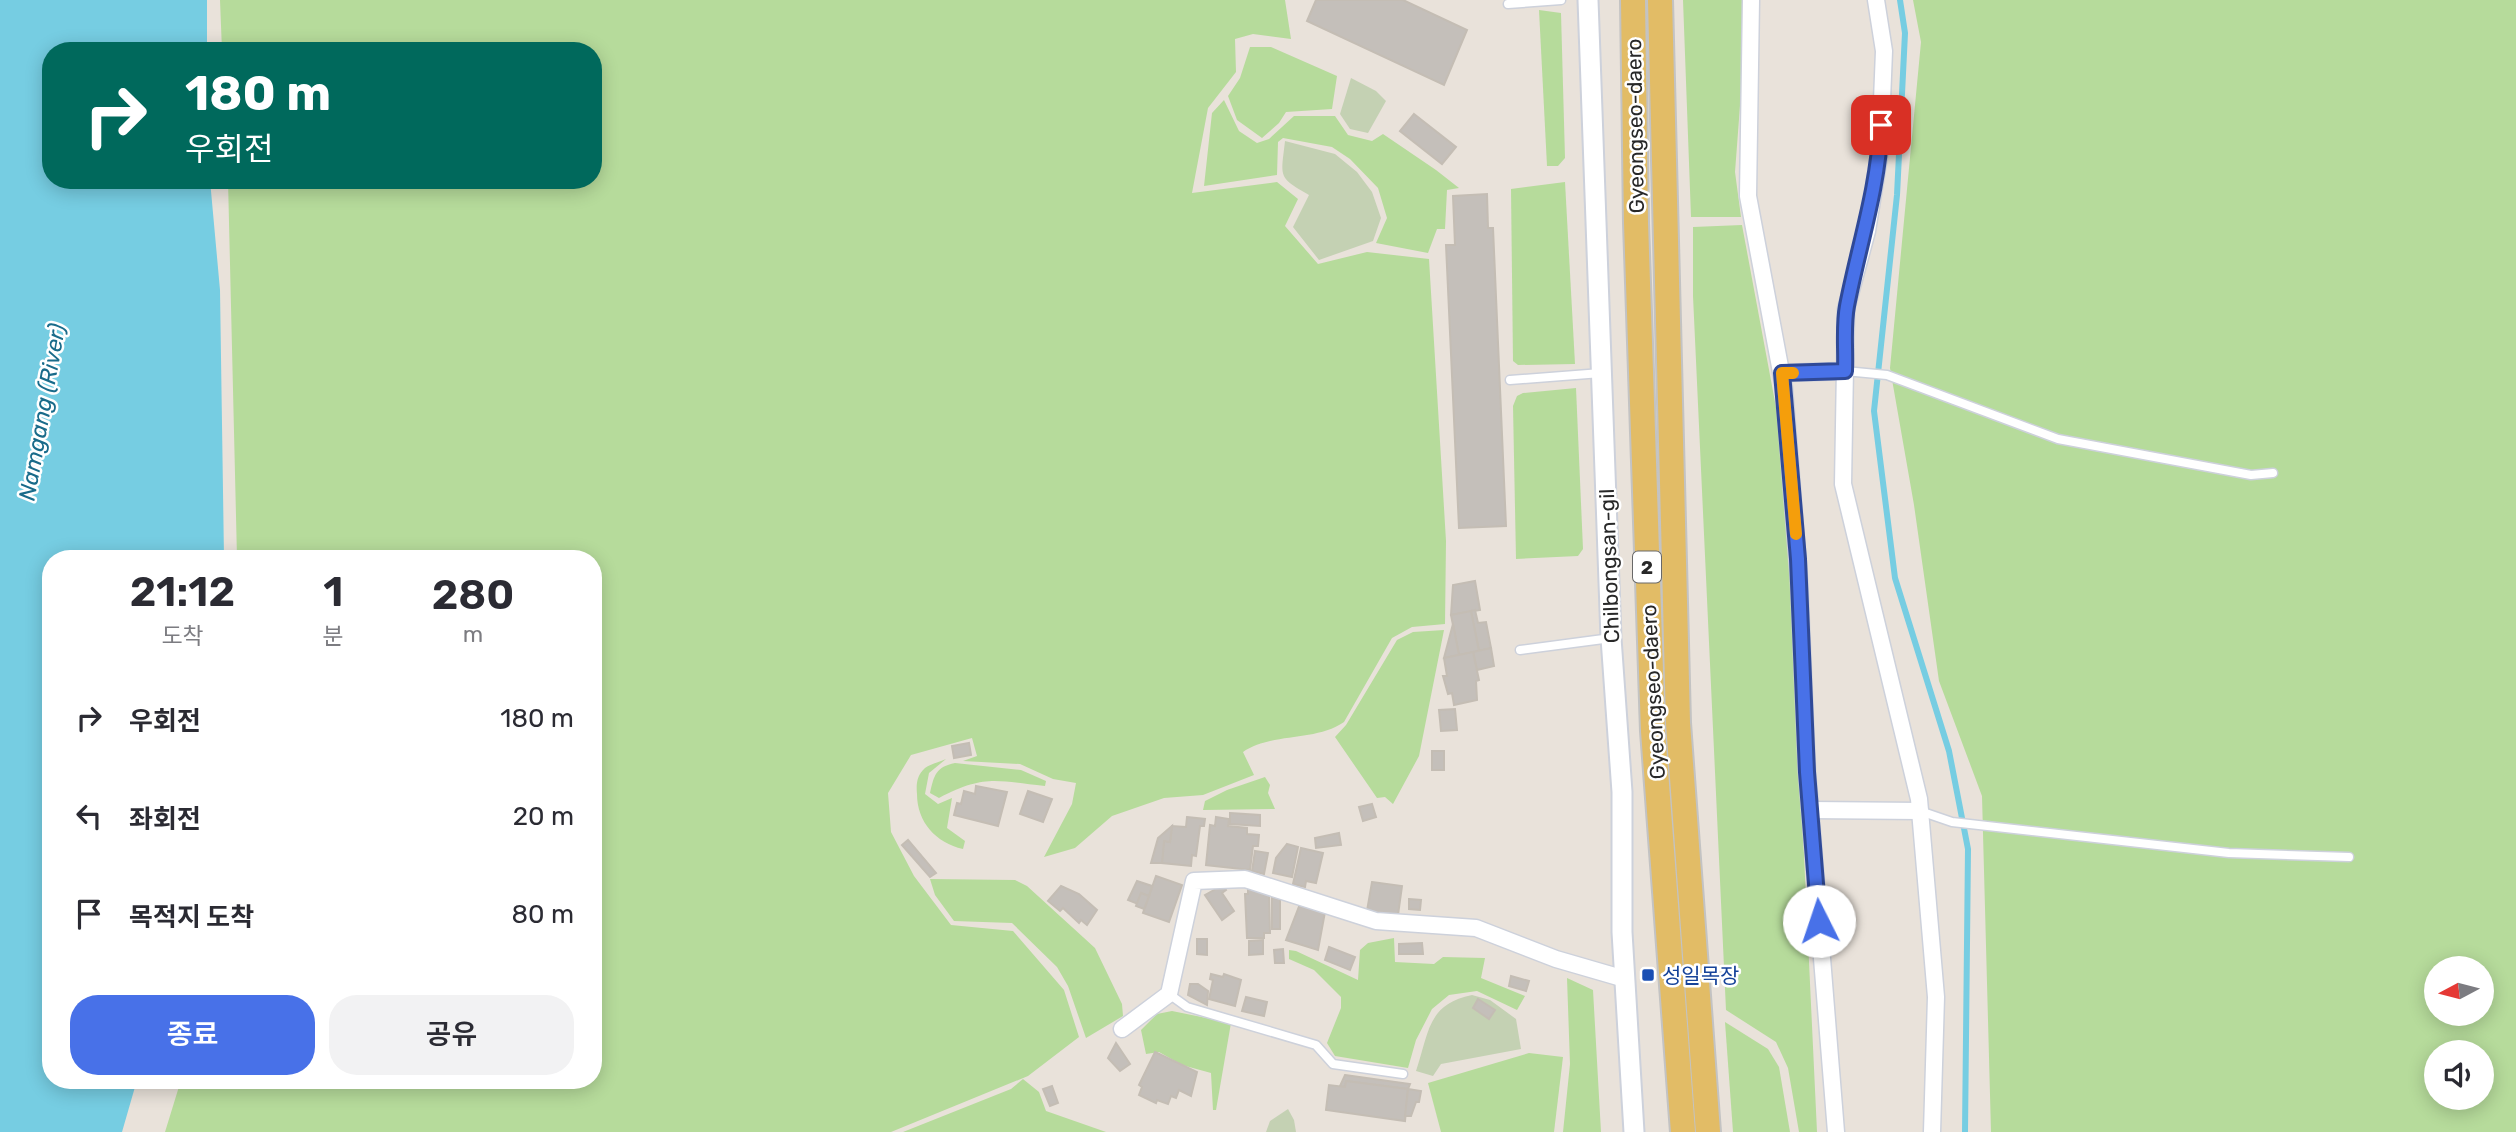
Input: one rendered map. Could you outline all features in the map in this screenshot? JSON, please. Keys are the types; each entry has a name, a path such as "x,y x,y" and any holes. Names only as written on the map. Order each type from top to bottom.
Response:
{"main road":[{"name":"Gyeongseo-daero","path":"1633,0 1636,223 1653,731 1683,1132"},
{"name":"Gyeongseo-daero","path":"1660,0 1678,723 1708,1132"}],"street":[{"name":"Chilbongsan-gil","path":"1588,0 1612,638 1622,792 1625,979 1634,1132"},
{"path":"1751,0 1748,196 1782,373 1799,580 1810,810 1836,1132"},
{"path":"1876,0 1884,51 1880,150 1867,231 1846,309 1843,484 1881,631 1920,811 1936,997 1933,1132"},
{"path":"1782,373 1845,371"},
{"path":"1810,810 1920,811"},
{"path":"1122,1029 1169,994 1194,881 1245,879 1376,921 1476,928 1556,959 1625,979"}],"lane":[{"path":"1508,4 1561,0"},
{"path":"1845,371 1887,375 2058,439 2251,475 2273,473"},
{"path":"1510,380 1601,373"},
{"path":"1520,650 1612,638"},
{"path":"1920,811 1952,822 2229,853 2349,857"},
{"path":"1169,994 1186,1007 1316,1045 1333,1065 1403,1074"}],"green space":[{"path":"220,0 1285,0 1291,39 1253,34 1235,39 1236,72 1208,108 1192,193 1277,182 1298,199 1285,226 1318,264 1367,252 1429,259 1446,541 1445,624 1412,627 1392,638 1344,722 1320,732 1267,742 1243,752 1254,775 1203,795 1164,798 1112,816 1075,848 1044,857 1072,804 1076,783 1053,779 1020,764 963,761 977,756 972,738 911,755 888,793 891,832 914,876 951,925 1013,931 1064,990 1079,1037 1028,1076 891,1132 165,1132 178,1089 602,1089 602,550 237,550 228,189 602,189 602,42 222,42"},
{"path":"1683,0 1748,0 1735,172 1741,217 1691,217"},
{"path":"1913,0 2516,0 2516,1132 1991,1132 1982,796 1939,681 1914,505 1890,368 1921,42"},
{"path":"1539,10 1561,13 1565,158 1558,166 1547,166"},
{"path":"1250,47 1271,47 1337,76 1332,109 1286,112 1279,123 1262,138 1237,120 1228,96 1240,78"},
{"path":"1351,78 1376,91 1386,101 1368,133 1350,129 1340,114"},
{"path":"1224,100 1239,131 1257,143 1269,139 1294,116 1335,116 1348,135 1372,141 1383,134 1459,188 1447,190 1445,229 1437,229 1428,253 1376,243 1387,218 1378,188 1350,159 1332,147 1283,138 1278,142 1277,175 1204,186 1212,113"},
{"path":"1285,141 1335,154 1357,172 1372,192 1381,218 1373,241 1319,260 1293,227 1309,195 1291,184 1284,175 1282,169"},
{"path":"1565,182 1575,364 1518,365 1513,361 1511,189"},
{"path":"1742,225 1781,434 1789,536 1817,1132 1799,1132 1788,1068 1776,1042 1726,1010 1693,296 1693,227"},
{"path":"1576,388 1583,549 1578,556 1516,559 1513,406 1517,396 1523,393"},
{"path":"1444,630 1419,756 1393,804 1385,797 1377,798 1335,737 1346,725 1397,640 1413,632"},
{"path":"946,759 929,773 925,794 938,804 952,798 947,828 965,841 963,849 944,842 930,830 920,814 918,804 917,787 920,774 927,767"},
{"path":"955,763 1021,770 1046,781 1045,786 991,781 968,785 939,798 930,793 937,773"},
{"path":"1265,777 1270,785 1268,793 1275,809 1203,810 1205,801"},
{"path":"930,879 1015,880 1027,886 1095,948 1122,1004 1123,1016 1086,1038 1068,986 1057,967 1012,923 954,921 935,895"},
{"path":"1394,938 1395,962 1434,964 1443,957 1485,958 1481,978 1525,996 1517,1010 1477,991 1449,995 1432,1009 1416,1040 1408,1068 1335,1056 1327,1043 1341,1008 1341,997 1314,970 1289,959 1289,950 1358,980 1360,950 1368,943"},
{"path":"1567,978 1593,990 1601,1132 1563,1132 1570,1064"},
{"path":"1472,995 1490,1000 1516,1019 1521,1049 1441,1064 1433,1076 1416,1071 1432,1022 1438,1013 1457,999"},
{"path":"1172,1011 1231,1023 1216,1110 1213,1110 1211,1073 1182,1065 1159,1052 1146,1054 1141,1030 1157,1014"},
{"path":"1725,1022 1768,1049 1779,1067 1790,1132 1733,1132"},
{"path":"1529,1053 1563,1057 1554,1132 1441,1132 1428,1083"},
{"path":"1023,1079 1039,1092 1046,1111 1106,1132 903,1132 1011,1089"},
{"path":"1288,1109 1296,1132 1266,1132 1270,1121"}],"water":[{"name":"Namgang (River)","path":"0,0 207,0 207,42 42,42 42,189 211,189 220,290 224,550 42,550 42,1089 134,1089 122,1132 0,1132"}],"building":[{"path":"1316,0 1403,0 1467,30 1444,85 1307,21"},
{"path":"1414,114 1456,147 1442,164 1400,131"},
{"path":"1487,194 1488,228 1493,228 1506,526 1459,528 1446,245 1455,245 1453,196"},
{"path":"1475,581 1480,610 1451,615 1453,585"},
{"path":"1475,610 1478,623 1486,622 1491,648 1479,651 1471,611"},
{"path":"1471,611 1479,651 1459,655 1451,615"},
{"path":"1453,624 1459,655 1444,658"},
{"path":"1491,648 1494,666 1477,670 1473,652"},
{"path":"1473,652 1479,680 1476,681 1477,700 1454,705 1452,693 1448,694 1443,676 1447,676 1444,658"},
{"path":"1455,709 1457,730 1441,731 1439,710"},
{"path":"969,743 971,755 954,758 952,746"},
{"path":"1432,751 1444,751 1444,770 1432,770"},
{"path":"976,786 1007,792 998,826 954,815 957,803 961,804 964,791 975,794"},
{"path":"1028,791 1052,799 1043,822 1020,814"},
{"path":"1372,804 1376,817 1363,821 1359,807"},
{"path":"1230,813 1260,815 1260,826 1230,824"},
{"path":"1187,817 1205,819 1204,826 1200,826 1196,856 1192,855 1191,866 1162,863 1164,841 1170,842 1172,826 1186,827"},
{"path":"1216,817 1229,819 1228,826 1247,828 1247,834 1259,835 1258,846 1253,846 1250,870 1206,865 1210,825 1215,826"},
{"path":"1172,826 1170,842 1164,841 1162,863 1151,863 1158,838"},
{"path":"1339,833 1341,845 1316,848 1315,838"},
{"path":"908,840 936,873 930,877 902,845"},
{"path":"1287,844 1298,847 1292,877 1273,873 1276,858"},
{"path":"1301,848 1323,853 1316,883 1306,881 1305,887 1293,884"},
{"path":"1255,851 1268,853 1264,874 1252,871"},
{"path":"1156,876 1182,885 1169,922 1143,913"},
{"path":"1137,881 1152,886 1149,896 1141,893 1138,904 1128,900"},
{"path":"1372,882 1402,886 1398,915 1367,911"},
{"path":"1223,885 1226,890 1222,893 1234,911 1222,920 1205,895"},
{"path":"1061,886 1079,894 1097,910 1087,925 1081,920 1079,923 1063,908 1060,911 1048,901"},
{"path":"1248,890 1266,890 1266,894 1269,894 1270,933 1264,933 1264,938 1247,938 1245,894 1248,894"},
{"path":"1280,892 1280,929 1272,929 1272,893"},
{"path":"1141,893 1149,896 1144,909 1136,906"},
{"path":"1409,899 1421,900 1420,910 1409,909"},
{"path":"1300,904 1325,912 1318,950 1286,940"},
{"path":"1197,939 1207,939 1207,955 1197,954"},
{"path":"1263,940 1263,954 1249,955 1249,941"},
{"path":"1422,943 1423,954 1399,954 1399,944"},
{"path":"1329,947 1355,957 1350,970 1325,960"},
{"path":"1283,949 1284,963 1275,963 1274,950"},
{"path":"1211,974 1223,977 1224,974 1241,980 1235,1006 1209,999 1213,980 1210,979"},
{"path":"1511,976 1529,981 1526,991 1509,986"},
{"path":"1190,984 1198,984 1208,991 1207,1005 1188,995"},
{"path":"1246,997 1267,1002 1264,1016 1242,1011"},
{"path":"1478,999 1495,1010 1489,1019 1473,1008"},
{"path":"1116,1043 1130,1064 1120,1071 1108,1058"},
{"path":"1155,1052 1197,1072 1191,1096 1179,1090 1176,1098 1171,1096 1168,1104 1157,1100 1156,1103 1139,1095 1142,1087 1139,1085"},
{"path":"1345,1075 1410,1084 1408,1089 1346,1081 1345,1087 1340,1086"},
{"path":"1346,1081 1408,1089 1405,1121 1326,1110 1329,1085 1345,1087"},
{"path":"1052,1086 1058,1103 1050,1106 1043,1089"},
{"path":"1408,1089 1421,1091 1419,1102 1416,1102 1411,1116 1405,1116"}],"waterway":[{"path":"1900,0 1905,33 1897,195 1874,411 1895,578 1949,751 1968,849 1965,1132"}],"slow traffic":[{"path":"1793,373 1782,373 1796,534"}],"place":[{"name":"성일목장","path":"1648,975"}],"route":[{"path":"1819,921 1807,772 1798,559 1782,373 1845,371 1846,309 1867,231 1880,150 1881,125"}]}
